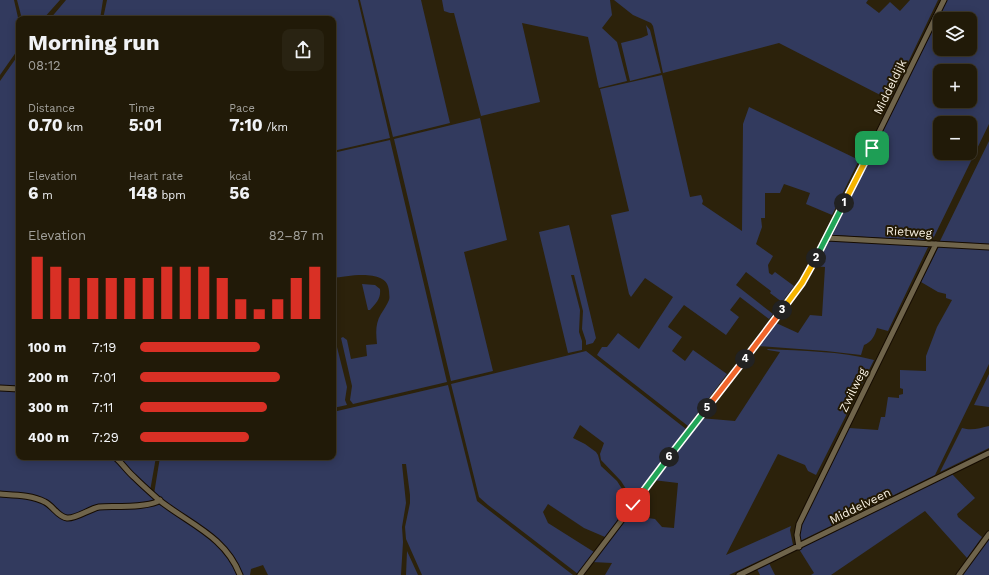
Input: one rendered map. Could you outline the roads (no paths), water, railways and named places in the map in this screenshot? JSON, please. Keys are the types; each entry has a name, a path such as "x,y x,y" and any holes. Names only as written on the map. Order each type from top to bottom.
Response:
{"street":[{"name":"Middeldijk","path":"580,575 794,295 827,238 944,0"},
{"name":"Rietweg","path":"827,238 989,247"},
{"name":"Zwilweg","path":"799,547 797,535 799,524 936,244"},
{"path":"0,388 16,389"},
{"name":"Middelveen","path":"739,575 989,453"},
{"path":"118,460 132,476 160,500 201,528 221,545 230,554 240,575"},
{"path":"0,494 25,496 43,501 51,505 62,516 70,518 97,508 157,503 160,500"},
{"path":"958,575 989,534"}]}
